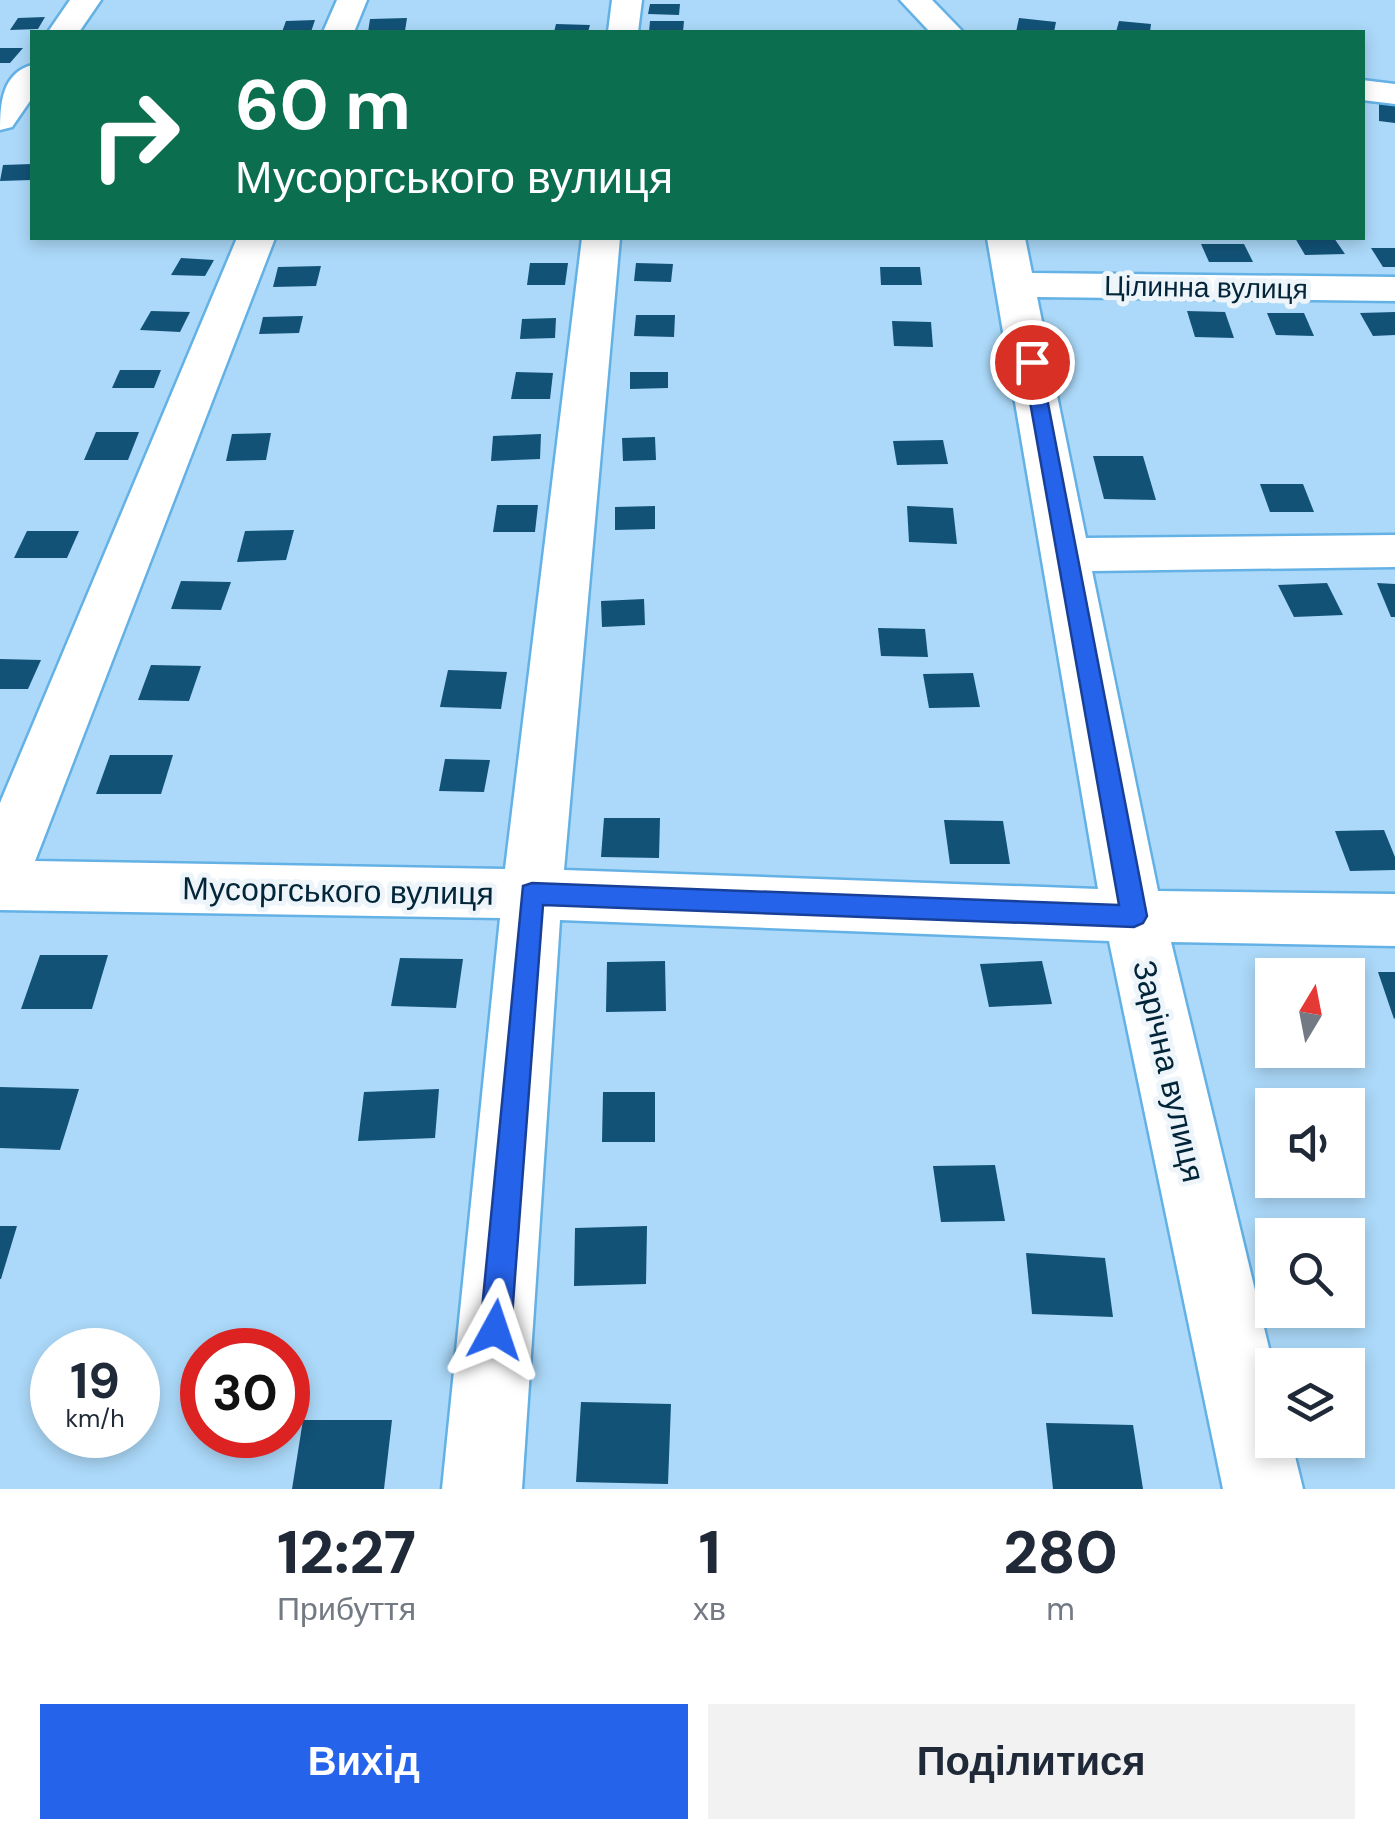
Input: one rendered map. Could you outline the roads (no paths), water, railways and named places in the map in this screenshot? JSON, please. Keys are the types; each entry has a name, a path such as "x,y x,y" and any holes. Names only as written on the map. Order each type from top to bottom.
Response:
{"street":[{"path":"64,30 86,0"},
{"path":"340,30 352,0"},
{"path":"623,30 627,0"},
{"path":"915,0 945,30"},
{"path":"0,120 30,78"},
{"path":"1365,90 1395,94"},
{"path":"0,874 255,240"},
{"path":"482,1489 532,894 602,240"},
{"name":"Цілинна вулиця","path":"1012,261 1395,289"},
{"name":"Зарічна вулиця","path":"1012,261 1134,916 1263,1489"},
{"path":"1067,555 1395,551"},
{"name":"Мусоргського вулиця","path":"0,886 532,894 1134,916 1395,920"}]}
